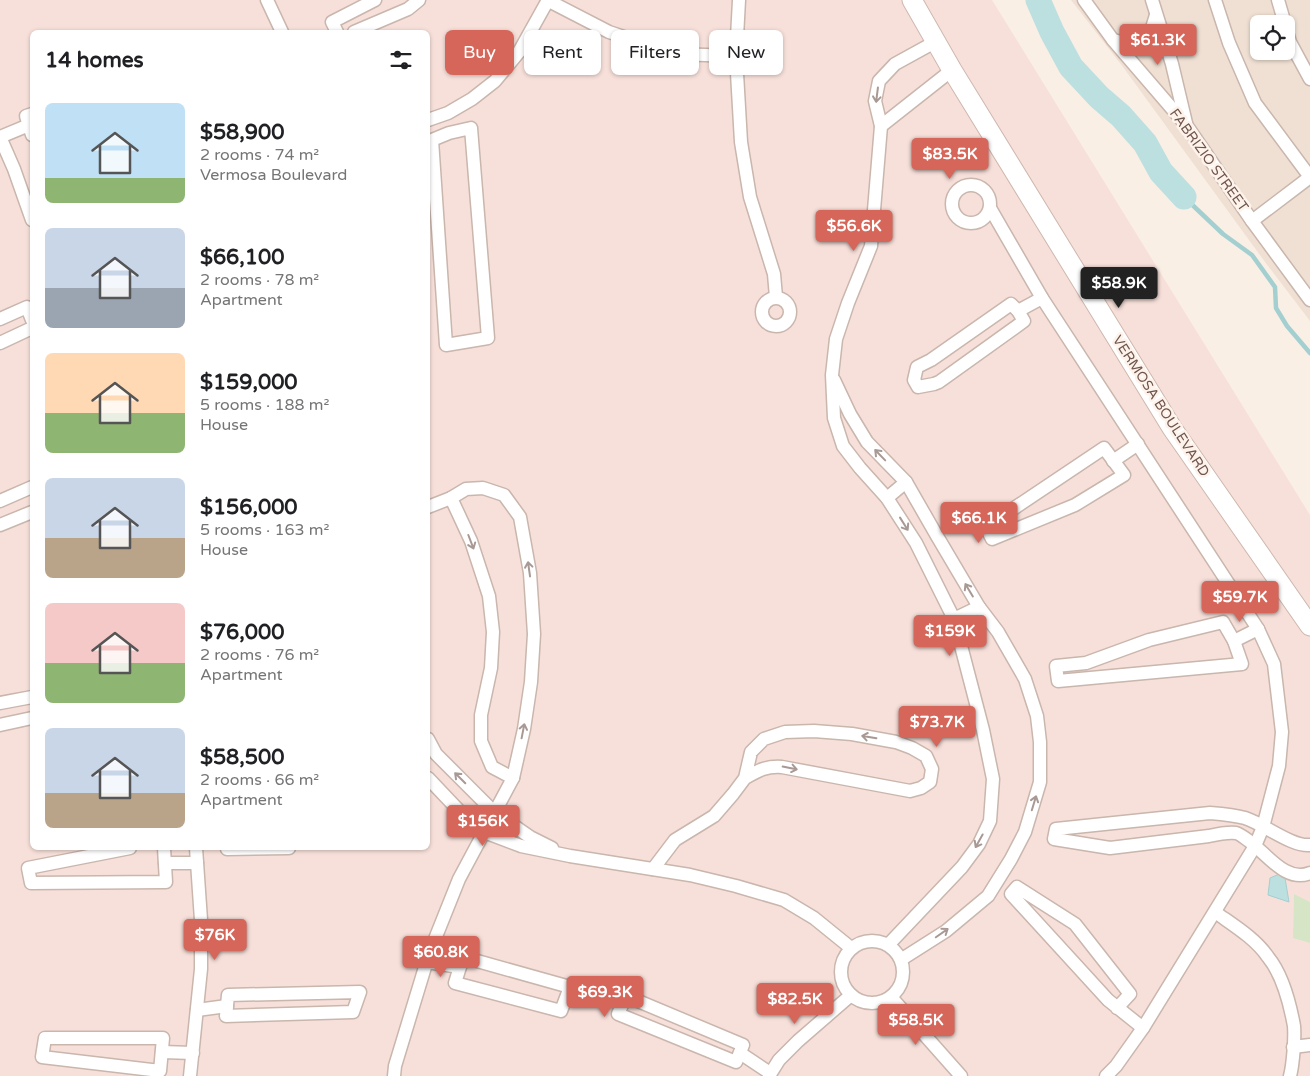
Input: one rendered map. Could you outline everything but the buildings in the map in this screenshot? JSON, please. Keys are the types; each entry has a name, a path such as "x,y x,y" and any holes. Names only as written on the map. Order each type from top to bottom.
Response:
{"main road":[{"name":"VERMOSA BOULEVARD","path":"912,0 952,70 1172,428 1310,626"}],"street":[{"path":"267,0 281,30"},
{"path":"336,30 332,22 375,0"},
{"path":"359,30 408,9 419,0"},
{"path":"430,119 448,113 472,99 495,81 519,52 548,0 609,32 675,54 709,55"},
{"path":"737,30 739,0"},
{"name":"FABRIZIO STREET","path":"1084,0 1113,40 1187,126 1252,221 1310,300"},
{"path":"1152,0 1172,64 1187,126"},
{"path":"1215,0 1228,43 1256,103 1310,177 1252,221"},
{"path":"1278,0 1282,15"},
{"path":"1113,40 1126,43 1144,38 1151,31 1156,15"},
{"path":"889,944 962,867 979,844 990,821 993,779 983,730 954,619 916,544 887,498 843,446 834,418 832,376 836,339 871,246 881,126 875,102 879,81 894,64 935,42"},
{"path":"1295,51 1310,79"},
{"path":"881,126 952,70"},
{"path":"737,75 741,142 750,197 774,274 776,297"},
{"path":"448,113 448,133"},
{"path":"30,126 1,141 14,169 30,214"},
{"path":"471,128 488,338 446,344 432,140 448,133 471,128"},
{"path":"990,208 1042,298 1258,628 1274,664 1282,732 1278,766 1264,827 1255,846 1143,1028 1116,1066 1106,1076"},
{"path":"1018,312 1042,298"},
{"path":"1011,304 1018,312 1024,321 939,382 918,387 914,380 917,366 931,360 1011,304"},
{"path":"0,319 27,307 30,315"},
{"path":"0,343 30,321"},
{"path":"832,376 850,414 867,442 906,482 979,606 998,632 1025,679 1037,716 1040,742 1040,782 1025,832 1012,859 988,896 946,931 902,959"},
{"path":"1113,461 1138,444"},
{"path":"1104,448 1113,461 1124,475 1074,505 992,539 986,527 1104,448"},
{"path":"887,498 906,482"},
{"path":"0,501 30,488"},
{"path":"394,1076 395,1066 426,962 459,879 513,778 524,729 531,682 534,634 530,572 520,517 504,495 483,488 466,489 451,498 430,506"},
{"path":"451,498 471,541 489,596 493,632 491,668 481,715 481,740 492,767 513,778"},
{"path":"0,525 30,513"},
{"path":"954,619 979,606"},
{"path":"1224,622 1234,641 1242,664 1058,680 1056,666 1086,663 1149,640 1224,622"},
{"path":"1234,641 1258,628"},
{"path":"0,703 30,697"},
{"path":"0,725 30,718"},
{"path":"653,870 675,840 714,816 745,778 770,766 910,791 922,788 930,782 932,769 926,756 896,742 852,734 814,731 785,732 764,739 751,752 745,778"},
{"path":"430,743 436,754 494,812 530,837 570,856"},
{"path":"430,780 464,816 484,832 521,846 570,856 690,875 784,900 814,918 851,948"},
{"path":"1310,846 1299,845 1247,819 1229,814 1210,813 1056,829 1054,839 1110,848 1223,833 1238,833 1286,873 1297,876 1304,876 1310,873"},
{"path":"1238,833 1247,819"},
{"path":"120,850 28,868 31,883 166,882 164,850"},
{"path":"190,1076 201,969 198,850"},
{"path":"165,863 197,863"},
{"path":"1117,1008 1130,994 1074,924 1016,887 1011,894 1108,1000 1117,1008 1143,1028"},
{"path":"1215,912 1248,936 1268,957 1280,978 1288,1000 1294,1027 1291,1076"},
{"path":"869,940 889,944 902,959 904,969 903,980 899,990 881,1002 870,1003 860,1001 851,995 844,986 841,966 851,948 859,943 869,940"},
{"path":"463,957 570,987 561,1012 454,983 460,967 463,957"},
{"path":"426,962 460,967"},
{"path":"360,992 353,1012 226,1016 227,1006 228,995 360,992"},
{"path":"740,1053 769,1074 798,1040 851,995"},
{"path":"626,996 743,1045 740,1053 736,1062 618,1014 626,996"},
{"path":"891,997 961,1076"},
{"path":"197,1010 227,1006"},
{"path":"45,1038 162,1038 162,1052 160,1072 42,1057 45,1038"},
{"path":"1293,1047 1310,1044"},
{"path":"162,1052 193,1053"}],"shaded area":[{"path":"0,0 992,0 1310,515 1310,1076 0,1076"},
{"path":"1071,0 1310,0 1310,321 1123,67"}],"green space":[{"path":"1294,894 1310,902 1310,943 1293,938"}],"water":[{"path":"1284,872 1289,902 1268,895 1270,878"}],"waterway":[{"path":"1038,0 1052,32 1071,67 1099,97 1121,116 1145,143 1161,172 1184,197"},
{"path":"1184,197 1223,234 1252,255 1275,287 1276,308 1287,326 1310,353"}]}
